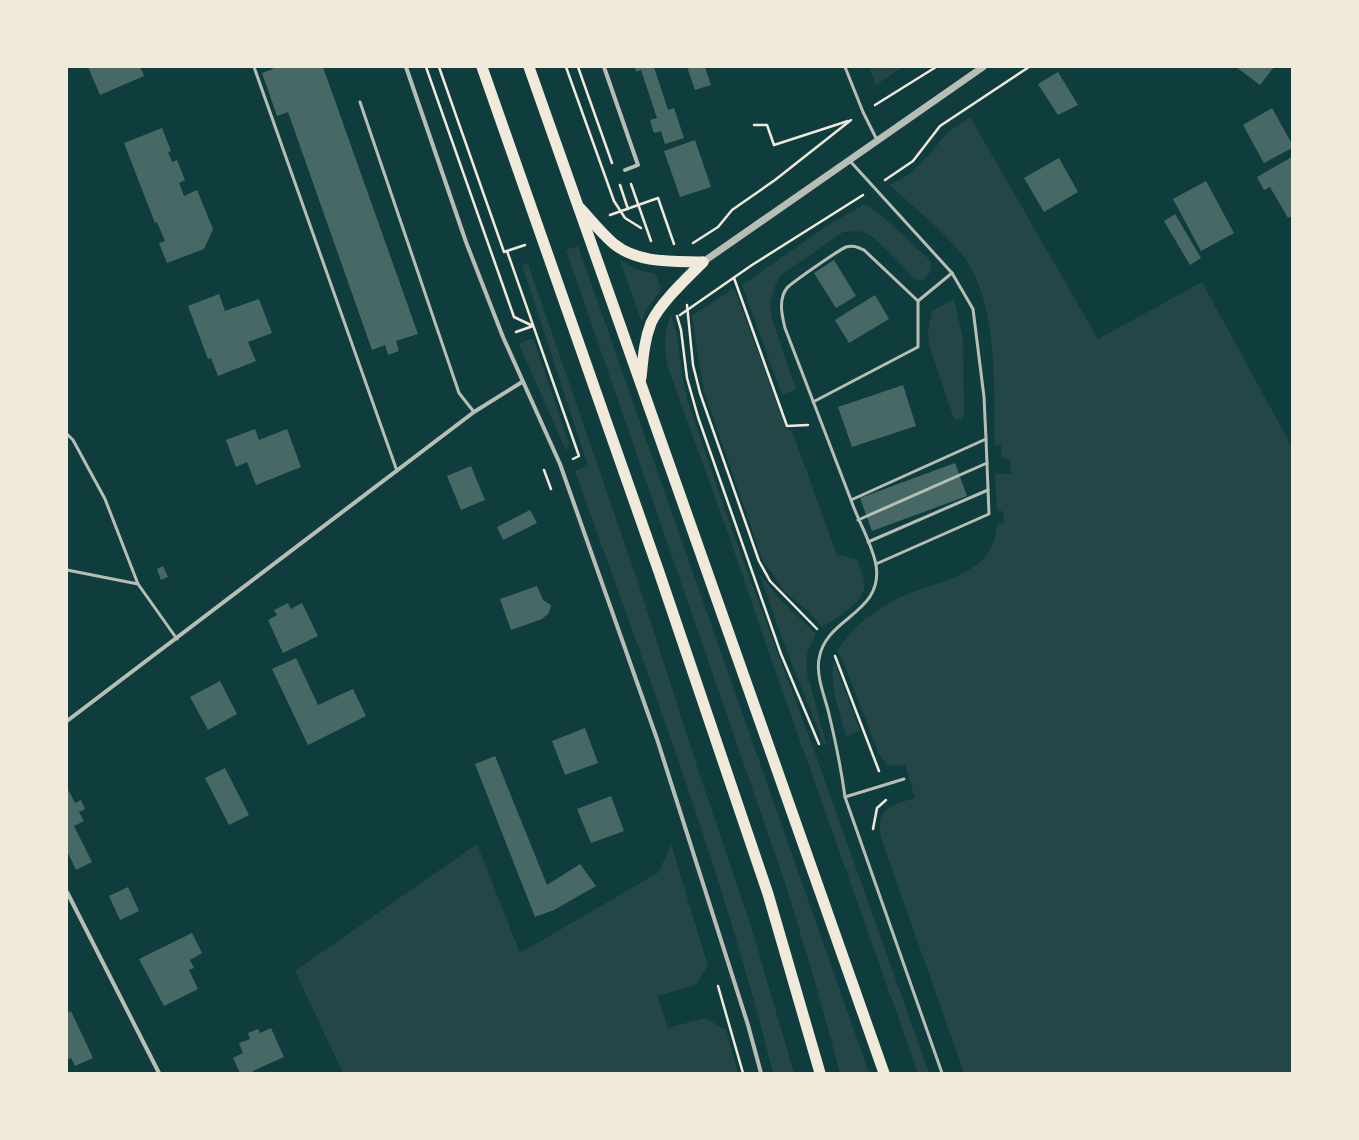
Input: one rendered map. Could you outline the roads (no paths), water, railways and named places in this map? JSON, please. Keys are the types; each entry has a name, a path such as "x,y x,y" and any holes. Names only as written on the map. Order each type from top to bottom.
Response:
{"highway":[{"path":"482,67 661,580 768,894 820,1073"},
{"path":"530,67 577,205 641,380 884,1073"},
{"path":"577,205 614,244 633,255 657,260 703,262"},
{"path":"641,380 644,348 652,322 673,293 703,262"}],"street":[{"path":"406,67 466,242 522,382 560,464 657,739 748,1025 761,1073"},
{"path":"604,67 638,165 625,170"},
{"path":"703,262 983,67"},
{"path":"67,721 177,639 474,412 522,382"},
{"path":"67,892 159,1073"}],"lane":[{"path":"254,67 397,471"},
{"path":"845,67 863,112 877,140"},
{"path":"360,102 459,393 474,412"},
{"path":"848,160 952,273 973,309 984,397 989,514 876,564"},
{"path":"813,402 918,347 918,301 864,250 855,246 846,247 836,252 786,288 782,300 782,316 813,402 876,564 876,586 868,601 849,616 827,640 819,659 820,674 839,757 845,797 942,1073"},
{"path":"918,301 952,273"},
{"path":"67,434 73,440 105,499 138,584 177,639"},
{"path":"851,500 986,439"},
{"path":"858,520 987,464"},
{"path":"868,542 988,490"},
{"path":"67,570 138,584"},
{"path":"845,797 904,779"}]}
